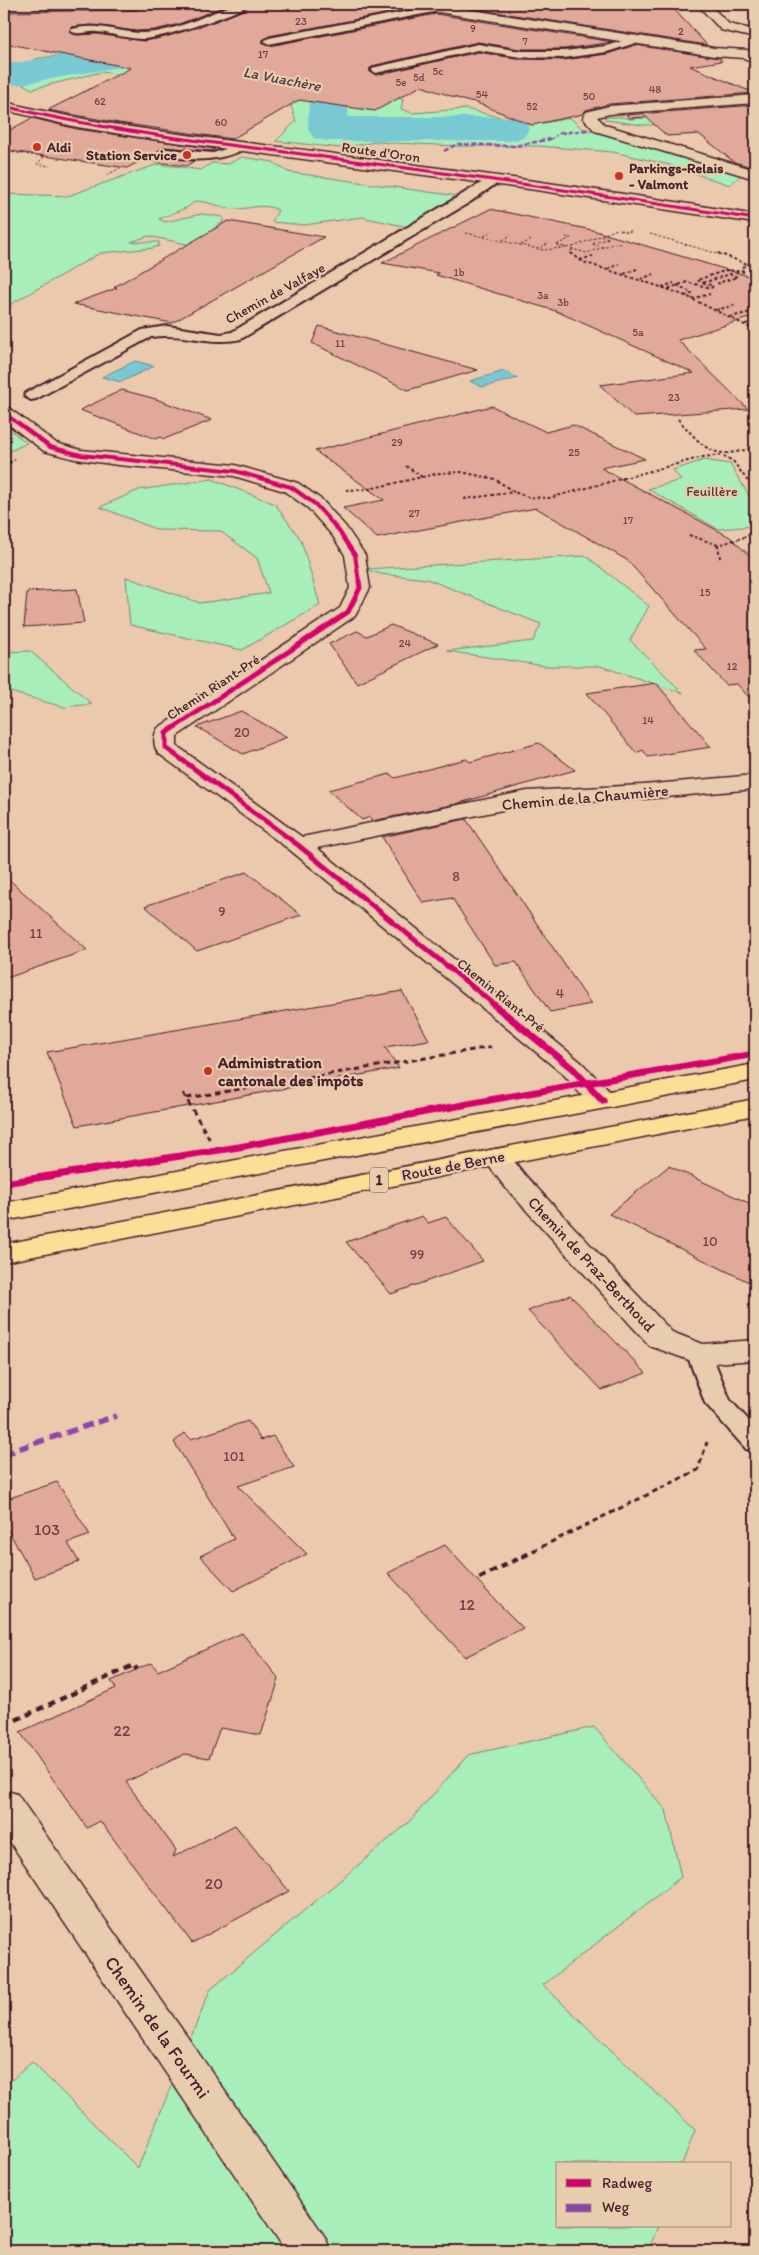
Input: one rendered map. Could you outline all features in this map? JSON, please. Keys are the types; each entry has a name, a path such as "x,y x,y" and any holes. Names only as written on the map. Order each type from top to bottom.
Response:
{"main road":[{"name":"1","path":"4,1212 755,1072"},
{"name":"Route de Berne","path":"4,1252 755,1107"}],"street":[{"path":"413,4 635,40 751,56"},
{"path":"703,4 724,26 755,34 742,49 751,56"},
{"path":"755,99 610,110 596,112 590,118 600,128 755,175"},
{"name":"Route d'Oron","path":"4,106 55,119 241,147 493,180 755,219"},
{"path":"708,211 755,227"},
{"name":"Chemin Riant-Pré","path":"4,413 50,447 82,455 118,460 235,471 291,487 315,504 339,531 355,555 360,588 348,612 166,733 166,748 298,845 572,1069 603,1101"},
{"name":"Chemin de la Chaumière","path":"298,845 527,798 643,792 755,782"},
{"name":"Chemin de Praz-Berthoud","path":"496,1157 521,1188 661,1339 700,1354 755,1350"},
{"name":"Chemin de la Fourmi","path":"4,1804 197,2083 310,2251"}],"lane":[{"path":"76,31 96,28 133,35 158,34 244,4"},
{"path":"269,41 440,8"},
{"path":"376,70 478,47 523,54 579,54 635,40"},
{"path":"167,151 206,158 227,154 241,147"},
{"name":"Chemin de Valfaye","path":"32,396 147,333 167,330 221,338 236,336 371,257 466,199 493,180"},
{"path":"700,1354 718,1403 755,1443"}],"path":[{"path":"551,139 560,133"},
{"path":"4,151 44,157 37,164 50,166"},
{"path":"107,175 120,168"},
{"path":"459,232 540,249 571,248 618,229"},
{"path":"483,236 492,231"},
{"path":"502,240 511,235"},
{"path":"601,236 609,238 592,244 603,247"},
{"path":"566,237 571,238 556,245 587,253 615,243 620,244"},
{"path":"595,241 605,237"},
{"path":"521,245 531,240"},
{"path":"540,249 549,244"},
{"path":"571,248 570,253 580,260 641,279 686,296 755,330"},
{"path":"580,260 593,256"},
{"path":"737,259 755,267"},
{"path":"667,289 688,282 709,288 713,287 697,280 727,270 745,272 741,269 755,262"},
{"path":"606,269 619,264"},
{"path":"624,274 637,269"},
{"path":"702,283 737,272"},
{"path":"641,279 654,274"},
{"path":"722,285 718,283 737,277 730,274"},
{"path":"661,288 674,283"},
{"path":"677,285 692,293 686,296"},
{"path":"692,299 710,294"},
{"path":"715,310 735,305"},
{"path":"730,318 751,312"},
{"path":"744,325 755,322"},
{"path":"678,419 709,452 722,455 733,461 755,491"},
{"path":"291,487 360,490 423,477 462,472 495,479 514,492 528,497 549,498 703,457 722,455 755,447"},
{"path":"406,466 423,477"},
{"path":"464,499 514,492"},
{"path":"689,535 718,545 755,534"},
{"path":"718,545 720,558"},
{"path":"187,1098 536,1039"},
{"path":"183,1093 212,1143"},
{"path":"479,1578 698,1470 718,1403"},
{"path":"5,1725 134,1664 137,1670"}],"green space":[{"path":"138,40 348,83 403,100 401,109 412,113 466,109 532,125 570,118 582,128 741,175 730,185 666,164 613,152 538,146 458,146 375,142 341,148 276,141 296,121 290,102 268,94 101,72 32,89 4,74 4,61 22,65 33,64 35,59 130,45"},
{"path":"755,113 755,136 750,135 735,123 642,125 606,120 605,117 630,119 694,114"},
{"path":"242,157 273,162 288,172 457,196 408,227 362,217 304,225 272,222 278,210 273,208 263,206 232,209 195,201 188,207 159,219 165,222 202,214 223,217 223,222 212,230 201,247 148,236 131,242 159,242 159,246 100,253 4,308 4,194 68,196 158,164 201,170 212,163 228,164"},
{"path":"4,425 27,443 4,454"},
{"name":"Feuillère","path":"704,460 730,464 755,506 755,526 718,529 648,489 681,480 673,470"},
{"path":"212,479 275,504 301,540 320,605 242,650 130,625 126,577 200,603 269,593 257,558 220,531 158,530 100,507 139,490"},
{"path":"586,556 649,606 630,640 683,693 600,666 545,666 447,651 533,641 541,624 427,579 381,574 365,569"},
{"path":"30,651 92,704 63,707 4,690 4,652"},
{"path":"594,1727 666,1810 681,1877 543,1985 695,2130 683,2162 556,2162 556,2228 657,2228 648,2251 4,2251 4,2087 32,2062 138,2168 210,1990 407,1824 468,1755"}],"water":[{"path":"135,361 154,366 121,382 102,377"},
{"path":"504,371 518,378 482,387 470,381"}],"building":[{"path":"138,4 231,4 179,24 155,30 135,31 91,25 72,27 69,32 76,35 97,34 143,41 165,37 216,21 243,10 251,4 405,4 411,9 269,36 262,42 269,46 436,14 613,42 564,49 520,49 478,42 376,65 370,68 370,72 376,75 478,52 520,59 564,60 607,54 635,45 719,58 722,61 690,66 754,93 609,104 586,110 583,114 532,125 472,101 469,102 421,86 375,111 299,100 232,139 119,123 48,110 131,68 4,43 4,12 137,10"},
{"path":"444,4 670,5 707,45"},
{"path":"755,105 755,168 734,162 699,134 667,136 646,117 630,118 626,115"},
{"path":"32,118 77,129 215,149 211,151 164,147 157,152 161,156 194,161 186,166 142,160 127,168 4,150 4,133"},
{"path":"490,209 592,230 755,278 755,316 678,340 748,409 634,417 600,385 694,373 556,311 436,275 439,273 382,263"},
{"path":"228,221 324,237 172,323 73,304 117,288 114,287"},
{"path":"319,326 478,370 408,390 312,343"},
{"path":"122,390 156,399 212,420 164,439 160,437 156,439 80,410"},
{"path":"492,406 546,432 573,425 645,459 601,468 730,537 755,561 755,704 737,684 726,685 694,650 706,649 627,560 536,508 377,538 343,508 384,500 315,451"},
{"path":"77,589 84,623 24,627 27,592"},
{"path":"391,625 438,644 357,683 329,644 357,631 367,636"},
{"path":"656,683 711,747 648,757 643,750 636,753 587,693"},
{"path":"241,711 287,737 243,754 197,727"},
{"path":"539,743 575,770 456,804 372,821 370,817 362,820 328,790 390,774 395,778 466,759 470,762"},
{"path":"466,819 591,1004 550,1012 516,962 495,965 452,898 423,903 382,837"},
{"path":"247,872 301,915 197,951 145,906"},
{"path":"4,875 87,950 4,979"},
{"path":"402,991 429,1040 385,1047 399,1068 77,1126 47,1052"},
{"path":"669,1166 755,1206 755,1285 609,1214"},
{"path":"422,1216 428,1223 446,1217 483,1261 391,1294 346,1242"},
{"path":"570,1295 646,1373 602,1390 528,1311"},
{"path":"248,1421 261,1440 273,1436 294,1467 238,1486 307,1554 233,1591 200,1556 234,1539 174,1442 185,1433 191,1439"},
{"path":"57,1482 90,1535 68,1543 79,1562 35,1578 4,1523 4,1500"},
{"path":"445,1545 523,1628 465,1657 388,1573"},
{"path":"242,1633 279,1679 261,1735 220,1728 209,1758 185,1754 126,1782 176,1850 173,1857 235,1825 289,1891 192,1943 100,1821 87,1828 20,1732 116,1688 111,1681 151,1663 158,1671"}],"waterway":[{"name":"La Vuachère","path":"16,73 142,52 329,88 328,129 509,129"}],"marked path":[{"path":"560,133 588,130"},
{"path":"444,151 457,144 514,146 551,139"},
{"path":"4,1456 18,1449 116,1416"}],"cycle path":[{"path":"4,106 77,123 152,135 529,185 755,219"},
{"path":"4,413 50,447 81,455 235,471 291,487 315,504 339,531 355,555 360,588 348,612 166,733 166,748 298,845 573,1069 603,1101"},
{"path":"4,1183 239,1147 495,1099 755,1054"}],"place":[{"name":"Aldi","path":"37,147"},
{"name":"Station Service","path":"187,155"},
{"name":"Parkings-Relais - Valmont","path":"619,176"},
{"name":"Administration cantonale des impôts","path":"208,1071"}]}
